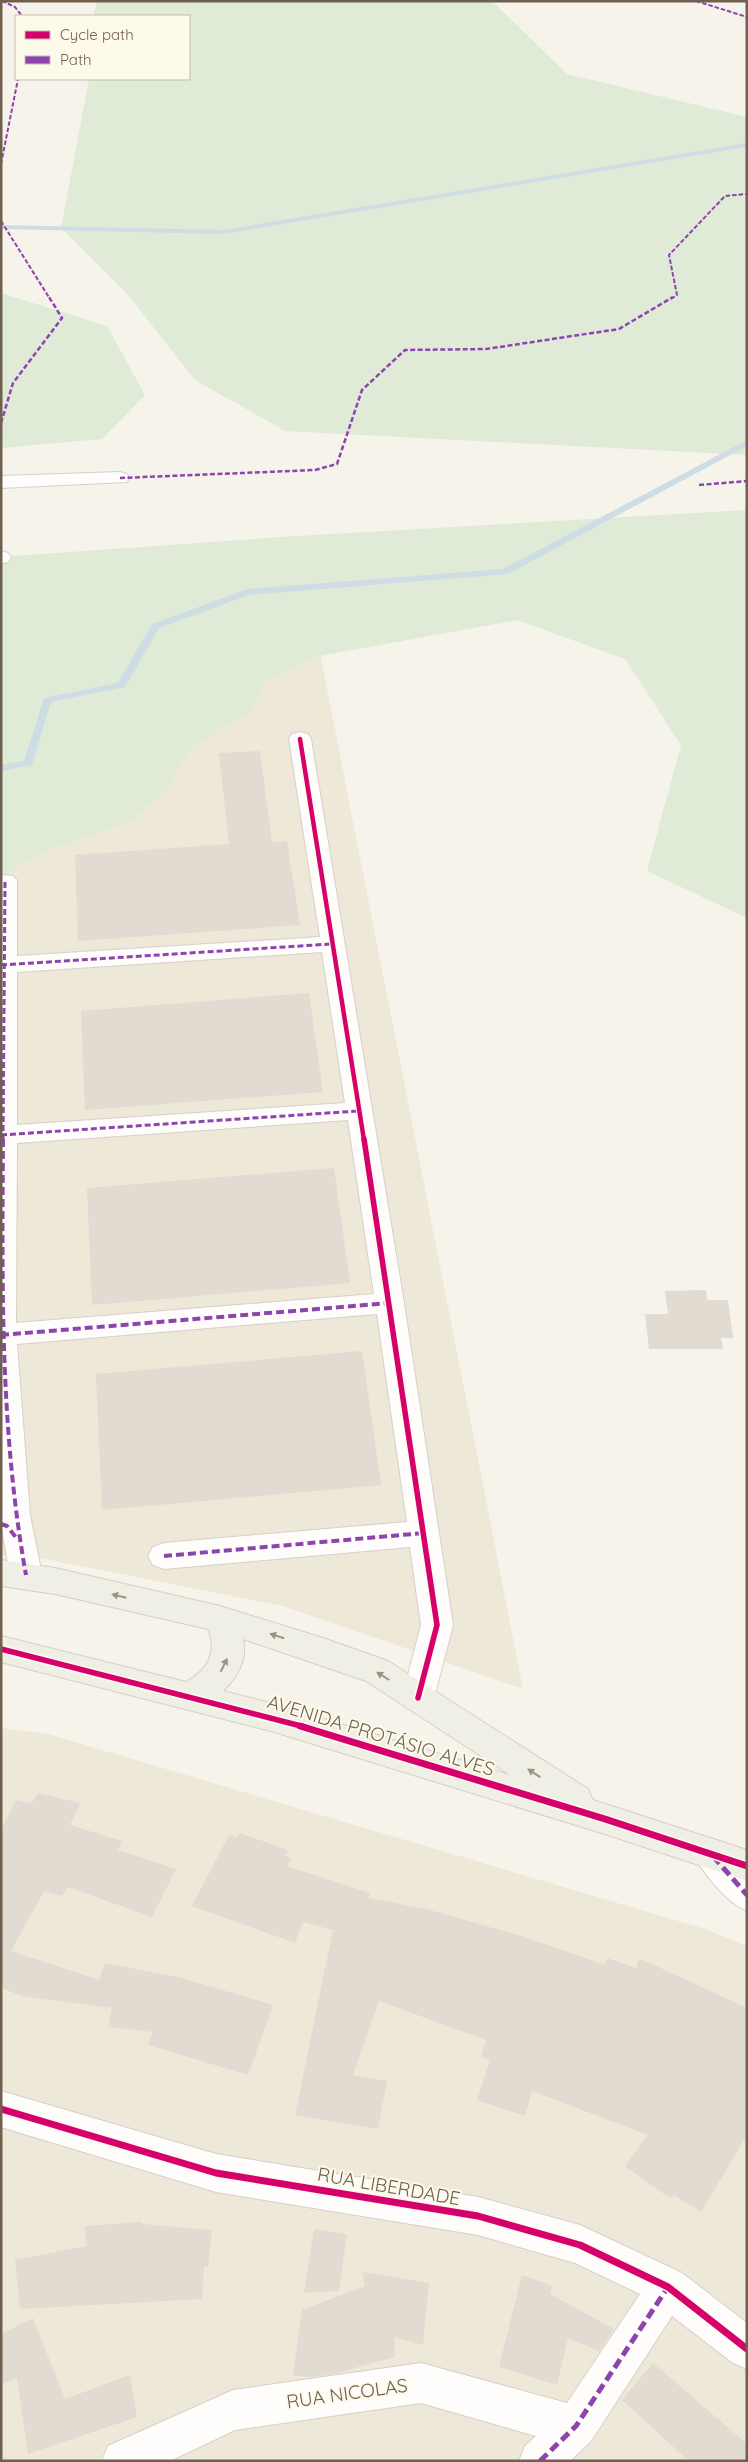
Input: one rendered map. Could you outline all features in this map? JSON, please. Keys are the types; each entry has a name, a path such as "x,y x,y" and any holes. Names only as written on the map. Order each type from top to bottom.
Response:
{"main road":[{"name":"AVENIDA PROTÁSIO ALVES","path":"14,1574 220,1619 323,1651 377,1672 605,1819"},
{"path":"189,1696 208,1686 223,1671 230,1653 228,1635 220,1619"},
{"name":"AVENIDA PROTÁSIO ALVES","path":"1,1649 271,1717 605,1819 747,1866"}],"street":[{"path":"1,482 120,478"},
{"path":"300,739 331,944 390,1303 437,1625 418,1698"},
{"path":"5,881 2,1334 10,1532 14,1574"},
{"path":"3,964 331,944"},
{"path":"3,1135 358,1111"},
{"path":"2,1334 390,1303"},
{"path":"164,1556 424,1533"},
{"path":"710,1853 747,1895"},
{"name":"RUA LIBERDADE","path":"1,2109 216,2172 478,2216 580,2245 668,2287 747,2349"},
{"path":"540,2461 576,2426 668,2287"},
{"name":"RUA NICOLAS","path":"123,2461 232,2410 421,2383 576,2426"}],"shaded area":[{"path":"297,536 523,1689 283,1606 35,1557 1,1556 1,557"},
{"path":"1,1728 48,1734 705,1929 747,1946 747,2461 1,2461"}],"green space":[{"path":"97,1 492,1 567,74 747,117 747,455 285,431 195,380 129,296 61,228 89,80 190,80 190,15 93,15"},
{"path":"1,293 107,326 145,395 102,439 1,448"},
{"path":"747,510 747,918 647,871 681,745 625,659 517,620 320,656 268,678 251,711 191,747 168,788 129,822 40,853 1,877 1,557 297,536"}],"building":[{"path":"260,751 272,842 287,841 300,925 78,941 75,855 229,844 219,753"},
{"path":"309,993 323,1092 85,1110 81,1011"},
{"path":"334,1168 350,1283 92,1305 87,1188"},
{"path":"706,1290 707,1300 728,1300 733,1338 721,1338 723,1349 649,1349 645,1314 668,1314 665,1291"},
{"path":"362,1351 381,1485 102,1510 96,1374"},
{"path":"38,1793 80,1803 70,1825 122,1841 118,1850 176,1869 152,1917 68,1887 62,1896 44,1891 11,1951 99,1980 105,1963 182,1978 273,2005 248,2075 148,2045 153,2032 108,2027 112,2008 22,1996 1,1988 1,1829 16,1800 32,1803"},
{"path":"240,1833 288,1850 285,1856 291,1858 287,1866 370,1893 368,1898 426,1909 522,1936 605,1965 607,1958 636,1968 639,1958 747,2008 747,2135 701,2212 674,2195 671,2199 625,2166 648,2135 532,2091 525,2116 477,2100 490,2060 481,2057 486,2040 379,2001 353,2075 387,2081 378,2129 295,2115 333,1930 303,1922 295,1943 192,1906 229,1835 237,1837"},
{"path":"142,2222 142,2224 212,2230 208,2267 204,2267 202,2299 20,2309 15,2260 86,2246 85,2226"},
{"path":"314,2229 347,2234 339,2291 304,2293"},
{"path":"362,2272 429,2283 423,2345 394,2337 395,2357 333,2374 309,2377 293,2375 302,2310 365,2286"},
{"path":"522,2275 552,2286 550,2294 614,2329 599,2351 568,2338 557,2385 499,2367"},
{"path":"33,2318 65,2399 130,2375 137,2417 28,2454 17,2378 1,2385 1,2334"},
{"path":"653,2363 747,2444 747,2461 689,2461 622,2400"}],"waterway":[{"path":"1,227 223,232 747,145"},
{"path":"1,768 28,763 47,700 122,685 155,626 248,592 505,572 747,442"}],"marked path":[{"path":"2,1 15,7 21,15"},
{"path":"696,1 747,17"},
{"path":"1,164 18,80"},
{"path":"120,478 315,470 337,464 362,390 405,350 486,349 619,329 677,295 669,255 725,196 747,194"},
{"path":"1,221 62,318 13,383 1,423"},
{"path":"699,485 747,481"},
{"path":"5,881 2,1334 15,1515 26,1575"},
{"path":"1,965 331,944"},
{"path":"1,1135 358,1111"},
{"path":"1,1335 390,1303"},
{"path":"1,1524 7,1526 18,1540"},
{"path":"164,1556 424,1533"},
{"path":"713,1856 747,1895"},
{"path":"540,2461 576,2426 668,2287"}],"cycle path":[{"path":"300,739 390,1303 437,1625 418,1698"},
{"path":"1,1649 271,1717 605,1819 747,1866"},
{"path":"1,2109 216,2173 478,2216 580,2245 668,2287 747,2349"}]}
